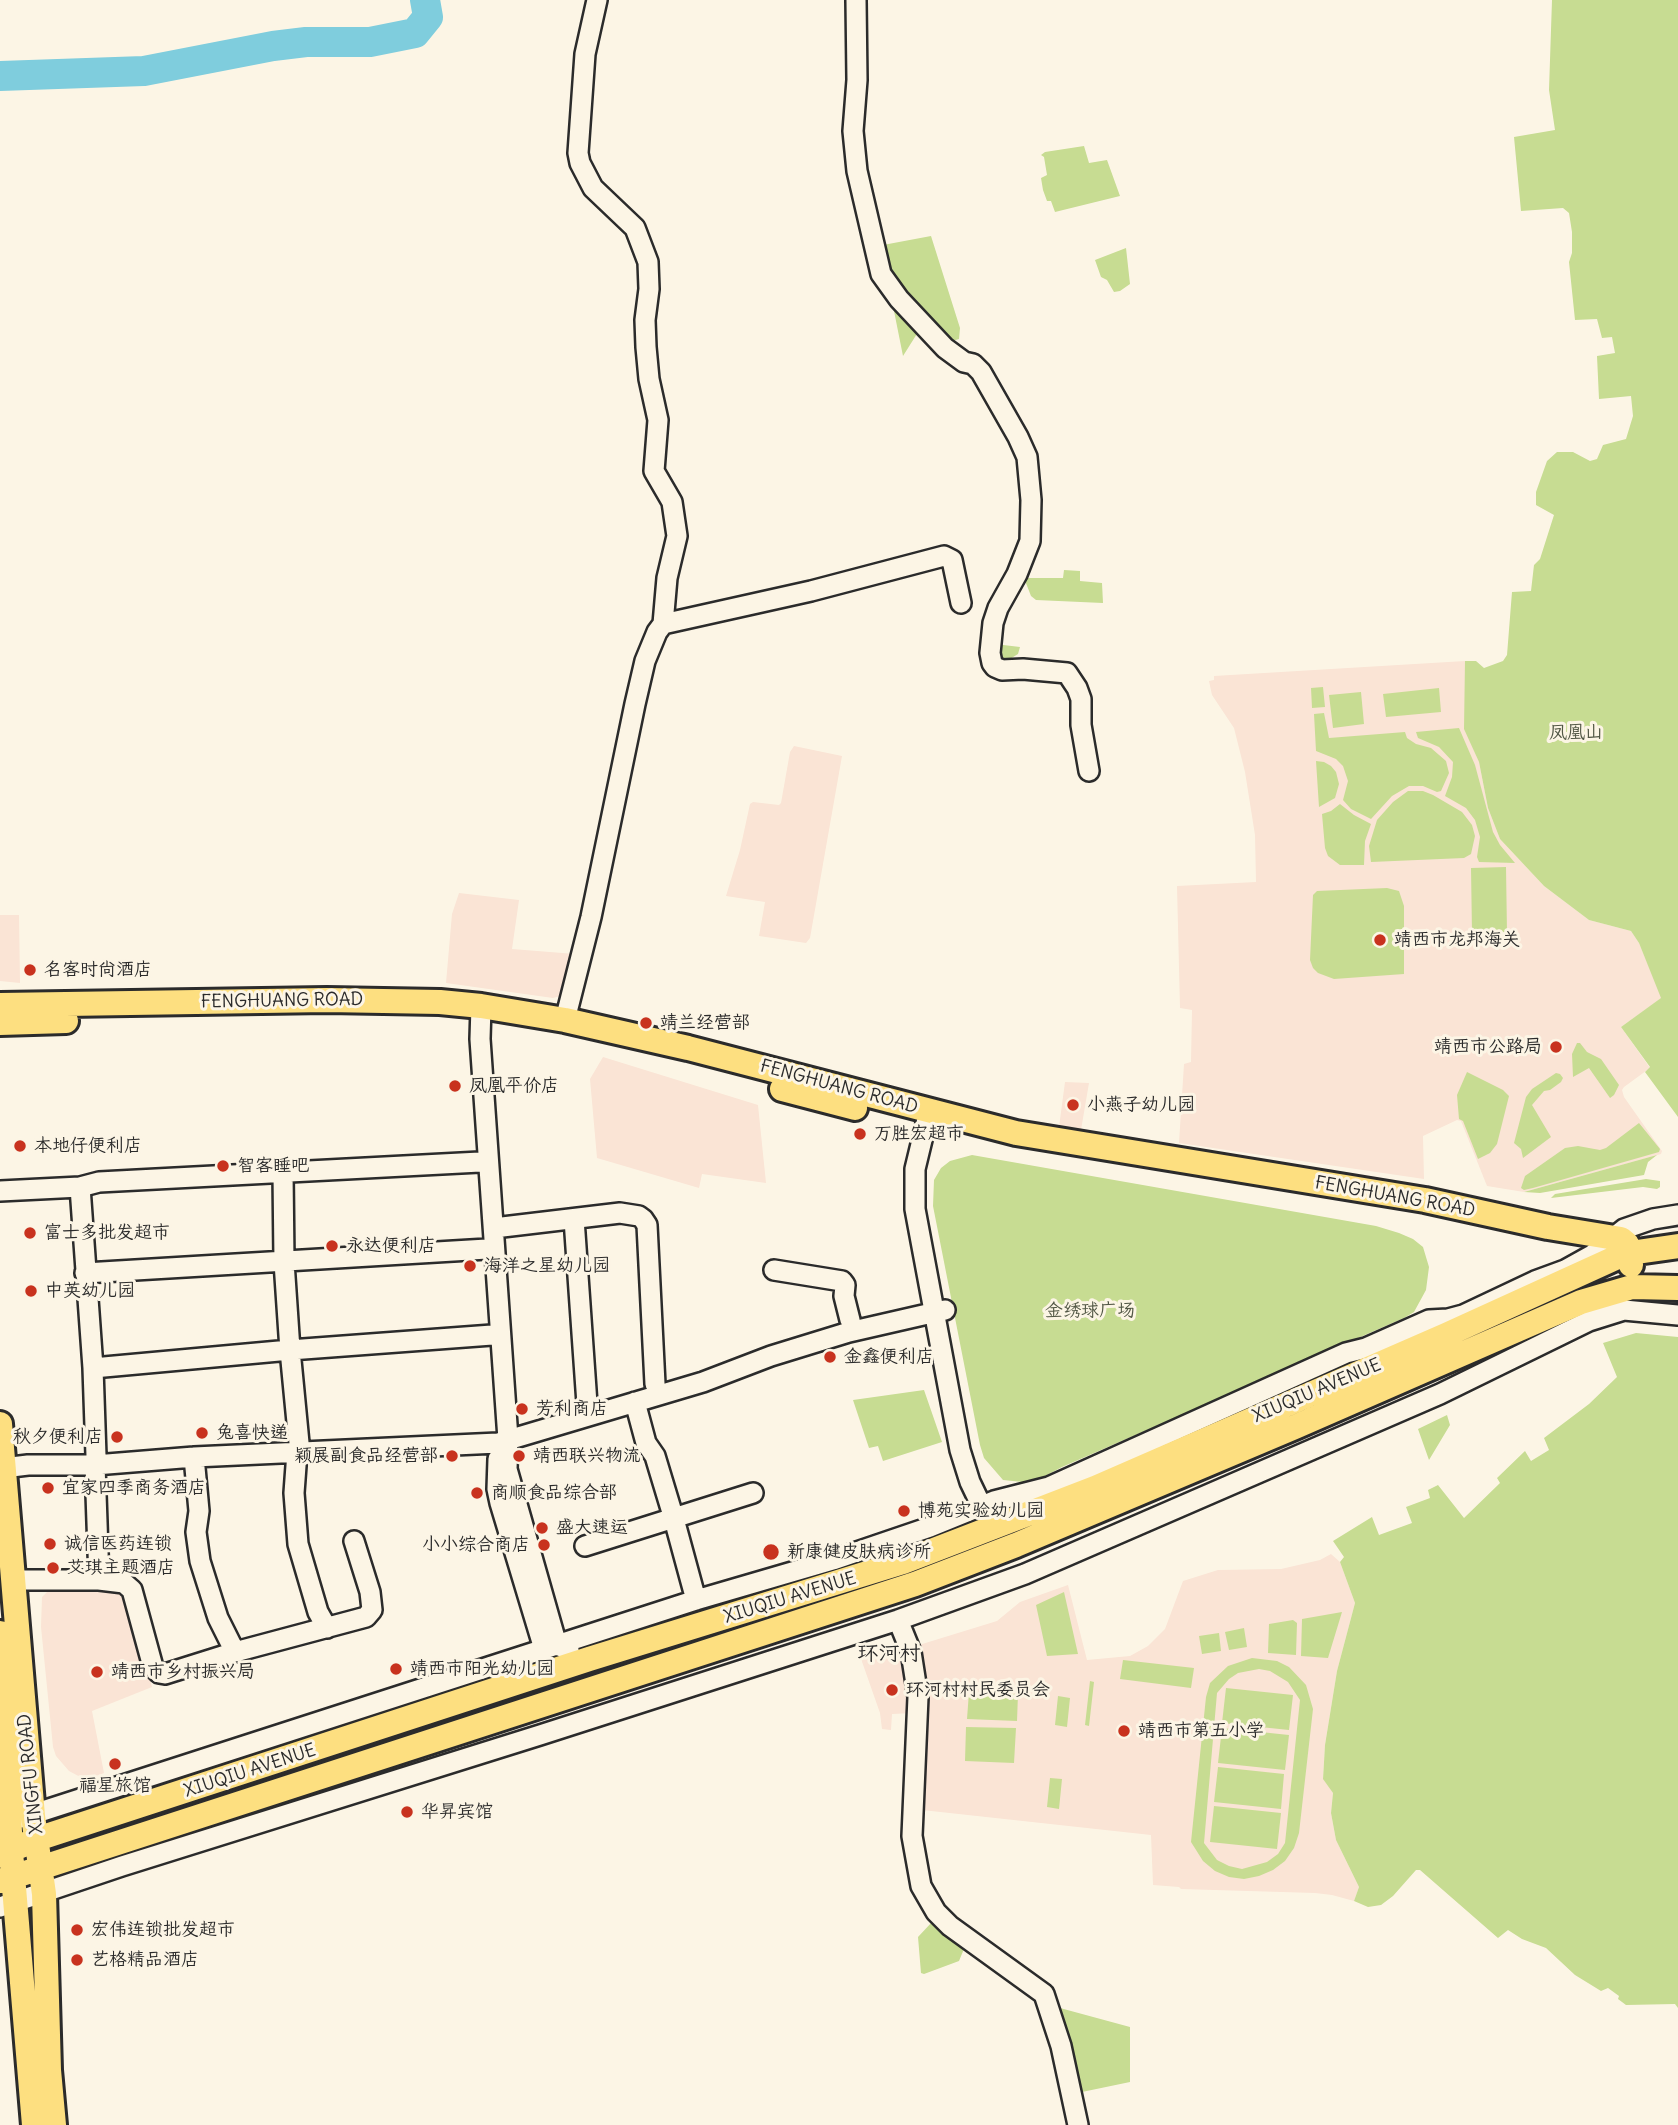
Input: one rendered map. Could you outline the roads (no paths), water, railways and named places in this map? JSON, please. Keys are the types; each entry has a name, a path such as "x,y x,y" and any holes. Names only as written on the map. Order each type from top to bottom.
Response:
{"main road":[{"name":"FENGHUANG ROAD","path":"0,1006 327,1000 440,1002 586,1035 817,1099 1425,1200 1548,1227 1614,1249"},
{"name":"FENGHUANG ROAD","path":"0,1023 291,1012 475,1011 565,1020 688,1048 932,1120"},
{"name":"XIUQIU AVENUE","path":"5,1853 20,1825 284,1760 589,1659 830,1586 991,1529 1094,1488 1446,1335 1614,1249 1678,1246"},
{"path":"1614,1249 1622,1290"},
{"name":"XIUQIU AVENUE","path":"7,1879 944,1574 1231,1454 1581,1302 1622,1290 1678,1289"},
{"name":"XINGFU ROAD","path":"0,1424 13,1580 20,1825"},
{"name":"XINGFU ROAD","path":"0,1633 20,1825 42,1867 49,2070 54,2125"},
{"name":"XINGFU ROAD","path":"5,1853 8,1905 34,2125"}],"street":[{"path":"597,0 585,54 578,153 584,174 593,188 635,228 648,262 646,347 649,379 658,420 654,471 672,502 677,536 667,578 663,624"},
{"path":"856,0 857,66 853,131 856,161 881,274 899,299 945,348 964,362 973,364 981,372 1027,457 1031,500 1030,541 993,623 990,653 992,663 1002,670 1067,673 1081,699 1082,741 1089,771"},
{"path":"565,1020 591,917 645,661 663,624 670,620 814,591 944,556 952,560 961,603"},
{"path":"475,1011 468,1037 492,1335 503,1436 507,1469 550,1647"},
{"path":"475,1011 482,1066 494,1228 503,1436"},
{"path":"932,1120 915,1170 915,1209 969,1445 985,1485 988,1504"},
{"path":"0,1191 80,1187 99,1182 480,1162"},
{"path":"283,1172 284,1262 298,1448 294,1493 298,1544 318,1612 327,1628"},
{"path":"80,1187 93,1368 99,1580"},
{"path":"494,1228 620,1213 639,1216 646,1225 655,1384"},
{"path":"20,1825 243,1746 676,1606 788,1574 930,1527 988,1504 1049,1487 1346,1353 1366,1348 1429,1320 1448,1319 1463,1314 1614,1249 1638,1224 1678,1215"},
{"path":"574,1219 587,1404"},
{"path":"85,1273 487,1249"},
{"path":"774,1270 842,1281 845,1285 850,1320"},
{"path":"503,1436 587,1404 702,1372 850,1320 939,1305"},
{"path":"3,1464 194,1457 503,1436 703,1382 771,1356 939,1305"},
{"path":"8,1905 898,1620 1024,1574 1440,1394 1589,1321 1624,1310 1678,1315"},
{"path":"93,1368 492,1335"},
{"path":"635,1402 646,1443 655,1456 696,1600"},
{"path":"96,1460 194,1447 298,1448"},
{"path":"1231,1454 1267,1467"},
{"path":"194,1457 199,1503 196,1532 200,1561 218,1618 234,1653"},
{"path":"585,1546 753,1493"},
{"path":"13,1580 99,1580 124,1583 132,1590 153,1667 159,1673 171,1674 234,1653 362,1619 372,1610 370,1592 354,1541"},
{"path":"788,1574 830,1586"},
{"path":"676,1606 714,1621"},
{"path":"898,1620 911,1652 918,1697 912,1836 920,1886 936,1912 950,1926 1044,1994 1061,2046 1078,2125"},
{"path":"550,1647 589,1659"},
{"path":"667,1665 696,1684"},
{"path":"395,1699 423,1715"},
{"path":"425,1743 448,1763"},
{"path":"243,1746 284,1760"},
{"path":"256,1798 288,1814"},
{"path":"80,1855 105,1872"}],"waterway":[{"path":"0,76 144,71 273,46 306,42 370,42 415,33 428,17 425,0"}],"place":[{"name":"靖西市龙邦海关","path":"1380,940"},
{"name":"名客时尚酒店","path":"30,970"},
{"name":"靖兰经营部","path":"646,1023"},
{"name":"靖西市公路局","path":"1556,1047"},
{"name":"凤凰平价店","path":"455,1086"},
{"name":"小燕子幼儿园","path":"1073,1105"},
{"name":"万胜宏超市","path":"860,1134"},
{"name":"本地仔便利店","path":"20,1146"},
{"name":"智客睡吧","path":"223,1166"},
{"name":"富士多批发超市","path":"30,1233"},
{"name":"永达便利店","path":"332,1246"},
{"name":"海洋之星幼儿园","path":"470,1266"},
{"name":"中英幼儿园","path":"31,1291"},
{"name":"金鑫便利店","path":"830,1357"},
{"name":"芳利商店","path":"522,1409"},
{"name":"兔喜快递","path":"202,1433"},
{"name":"秋夕便利店","path":"117,1437"},
{"name":"颖展副食品经营部","path":"452,1456"},
{"name":"靖西联兴物流","path":"519,1456"},
{"name":"宜家四季商务酒店","path":"48,1488"},
{"name":"商顺食品综合部","path":"477,1493"},
{"name":"博苑实验幼儿园","path":"904,1511"},
{"name":"盛大速运","path":"542,1528"},
{"name":"诚信医药连锁","path":"50,1544"},
{"name":"小小综合商店","path":"544,1545"},
{"name":"新康健皮肤病诊所","path":"771,1552"},
{"name":"艾琪主题酒店","path":"53,1568"},
{"name":"靖西市阳光幼儿园","path":"396,1669"},
{"name":"靖西市乡村振兴局","path":"97,1672"},
{"name":"环河村村民委员会","path":"892,1690"},
{"name":"靖西市第五小学","path":"1124,1731"},
{"name":"福星旅馆","path":"115,1764"},
{"name":"华昇宾馆","path":"407,1812"},
{"name":"宏伟连锁批发超市","path":"77,1930"},
{"name":"艺格精品酒店","path":"77,1960"}],"district":[{"name":"环河村","path":"889,1654"}],"park label":[{"name":"凤凰山","path":"1576,733"},
{"name":"金绣球广场","path":"1090,1311"}]}
